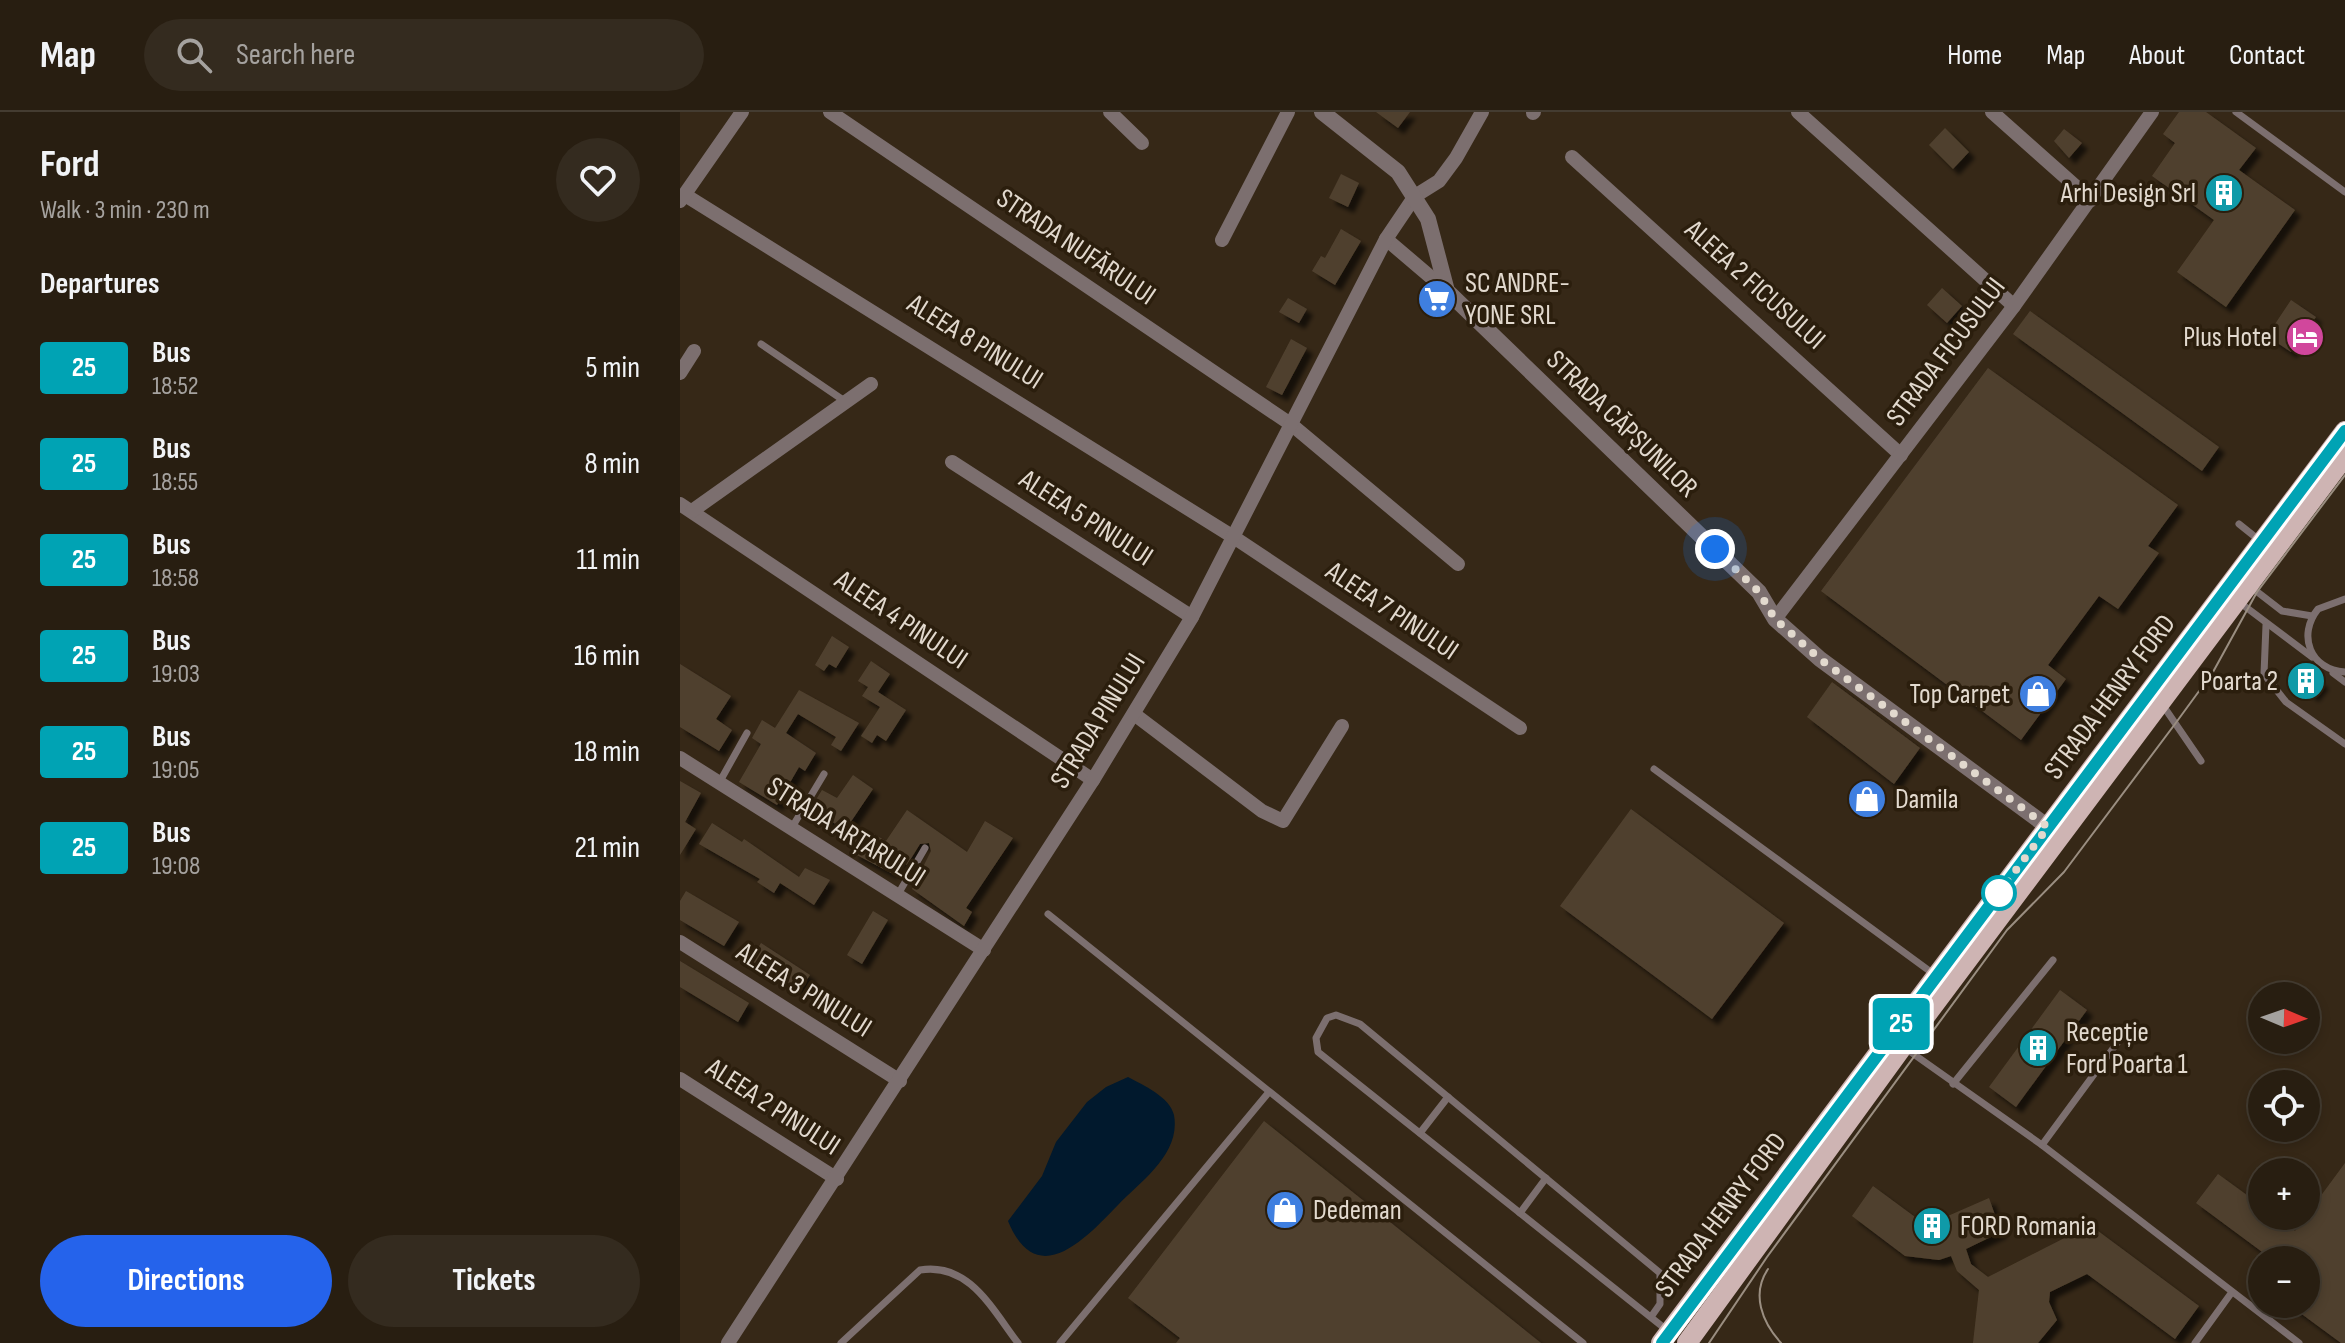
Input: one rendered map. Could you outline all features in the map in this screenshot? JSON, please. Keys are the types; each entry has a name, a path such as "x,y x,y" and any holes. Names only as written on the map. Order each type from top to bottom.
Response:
{"main road":[{"name":"STRADA HENRY FORD","path":"1673,1339 1937,976 2345,431"},
{"name":"STRADA HENRY FORD","path":"1673,1339 1903,1046 2345,456"}],"street":[{"path":"683,198 742,112"},
{"name":"STRADA NUFĂRULUI","path":"830,112 1292,425 1458,564"},
{"path":"1110,112 1142,143"},
{"path":"1222,240 1288,112"},
{"path":"1322,112 1398,172 1415,196 1428,219 1447,291"},
{"name":"STRADA PINULUI","path":"728,1343 837,1179 1134,714 1235,538 1386,239 1415,196 1439,181 1482,112"},
{"path":"1798,112 2014,306"},
{"path":"1992,112 2091,200"},
{"name":"STRADA FICUSULUI","path":"1775,619 2014,306 2152,112"},
{"name":"ALEEA 2 FICUSULUI","path":"1572,157 1901,455"},
{"name":"ALEEA 8 PINULUI","path":"683,198 1235,538"},
{"path":"1386,239 1447,291"},
{"name":"STRADA CĂPȘUNILOR","path":"1447,291 1759,592 1775,619 1820,659 2048,827"},
{"path":"680,373 694,351"},
{"path":"686,507 871,384"},
{"name":"ALEEA 5 PINULUI","path":"952,462 1192,617"},
{"name":"ALEEA 4 PINULUI","path":"686,507 1093,780"},
{"name":"ALEEA 7 PINULUI","path":"1235,538 1520,728"},
{"path":"1134,714 1262,811 1283,821 1342,726"},
{"name":"STRADA ARȚARULUI","path":"680,758 984,950"},
{"name":"ALEEA 3 PINULUI","path":"680,942 900,1081"},
{"name":"ALEEA 2 PINULUI","path":"680,1079 837,1179"}],"lane":[{"path":"2236,112 2345,192"},
{"path":"761,344 846,402"},
{"path":"2239,524 2261,541"},
{"path":"2243,593 2282,611 2312,616"},
{"path":"2243,593 2270,626 2345,682"},
{"path":"2316,660 2307,641 2312,616 2326,603 2345,599"},
{"path":"2270,626 2264,674 2286,702 2345,744"},
{"path":"2328,669 2345,672"},
{"path":"2162,704 2201,761"},
{"path":"719,783 747,733"},
{"path":"1654,769 1937,976"},
{"path":"791,829 824,774"},
{"path":"897,896 925,848"},
{"path":"1048,914 1583,1343"},
{"path":"1953,1084 2053,960"},
{"path":"1651,1317 1660,1304 1660,1273 1360,1024 1336,1015 1327,1018 1316,1038 1318,1052 1651,1317 1673,1339"},
{"path":"2042,1145 2120,1039"},
{"path":"1903,1046 2042,1145 2299,1343"},
{"path":"1060,1343 1269,1092"},
{"path":"1420,1133 1448,1097"},
{"path":"1520,1213 1546,1178"},
{"path":"841,1343 920,1270 938,1267 955,1271 980,1294 1018,1343"},
{"path":"2195,1343 2232,1292"}],"water":[{"path":"1128,1077 1155,1092 1174,1115 1175,1129 1165,1154 1148,1176 1077,1243 1047,1256 1033,1253 1020,1242 1008,1221 1042,1176 1056,1142 1087,1102 1106,1087"}],"building":[{"path":"1376,112 1410,112 1398,128"},
{"name":"Arhi Design Srl","path":"2179,112 2206,112 2256,148 2239,170 2295,210 2226,307 2177,272 2214,220 2152,176 2175,143 2163,134"},
{"path":"1945,128 1969,152 1953,169 1929,145"},
{"path":"2064,129 2082,143 2069,158 2054,141"},
{"path":"1341,174 1359,183 1348,207 1329,198"},
{"path":"1341,229 1361,241 1335,285 1312,271 1321,256 1325,258"},
{"path":"1942,288 1962,306 1947,323 1927,305"},
{"path":"1288,298 1307,309 1299,323 1279,312"},
{"path":"2291,300 2316,317 2291,352 2267,336"},
{"path":"2030,311 2219,447 2202,471 2013,334"},
{"path":"1291,339 1307,348 1282,395 1266,387"},
{"path":"1988,368 2178,505 2148,546 2159,553 2118,609 2099,596 2048,665 2066,679 2021,740 1821,591"},
{"path":"832,636 849,647 836,668 829,664 824,671 815,665"},
{"path":"871,661 890,674 878,692 906,710 886,741 877,735 872,743 861,736 880,707 862,696 868,687 858,681"},
{"path":"680,664 731,696 716,719 732,730 719,751 680,727"},
{"name":"Poarta 2","path":"2299,666 2323,683 2313,696 2290,679"},
{"path":"1832,682 1920,748 1894,784 1807,717"},
{"path":"799,690 859,723 841,751 831,745 836,737 798,714 786,733 816,753 805,771 799,767 777,805 739,782 761,744 752,738 762,720 775,728"},
{"path":"853,775 873,789 846,829 809,811 822,790 837,798"},
{"path":"680,781 701,793 685,822 696,829 680,855"},
{"path":"1631,809 1784,923 1712,1019 1560,906"},
{"path":"907,810 967,852 985,821 1013,838 966,908 972,912 964,926 912,889 931,851 929,843 920,844 907,865 899,860 891,873 853,853 857,847 849,843 859,826 886,841"},
{"path":"712,823 742,842 744,839 799,877 805,868 830,880 814,905 780,883 774,893 757,882 760,879 699,844"},
{"path":"686,891 739,922 724,946 680,920 680,901"},
{"path":"873,911 888,920 862,964 847,955"},
{"path":"761,943 810,975 799,991 772,972 770,975 749,963"},
{"path":"680,961 749,1003 738,1022 680,987"},
{"name":"Recepție Ford Poarta 1","path":"2060,990 2087,1010 2016,1107 1989,1087"},
{"name":"Dedeman","path":"1264,1121 1541,1343 1176,1343 1180,1338 1128,1298"},
{"path":"2345,1163 2345,1343 2307,1318 2320,1318 2320,1246 2254,1246 2196,1203 2218,1174 2248,1196 2248,1230 2320,1230 2320,1197"},
{"path":"1873,1186 1915,1217 1941,1219 1989,1198 2001,1232 1966,1249 1971,1264 1988,1277 2090,1225 2199,1306 2175,1339 2087,1274 2050,1292 2049,1302 2057,1320 2038,1343 1973,1343 1979,1290 1957,1271 1951,1256 1939,1260 1905,1256 1852,1216"}],"tram line":[{"path":"1709,1343 1767,1257 2007,930 2064,872 2175,724 2213,672 2257,592 2345,475"},
{"path":"1768,1269 1760,1288 1761,1308 1781,1343"}],"bus line":[{"name":"25","path":"1662,1343 2345,431"}],"place":[{"name":"Arhi Design Srl","path":"2224,193"},
{"name":"SC ANDRE- YONE SRL","path":"1437,299"},
{"name":"Plus Hotel","path":"2305,337"},
{"name":"Poarta 2","path":"2306,681"},
{"name":"Top Carpet","path":"2038,694"},
{"name":"Damila","path":"1867,799"},
{"name":"Recepție Ford Poarta 1","path":"2038,1048"},
{"name":"Dedeman","path":"1285,1210"},
{"name":"FORD Romania","path":"1932,1226"}],"route":[{"path":"1715,549 1759,592 1775,619 1820,659 2048,827 1999,893"}]}
